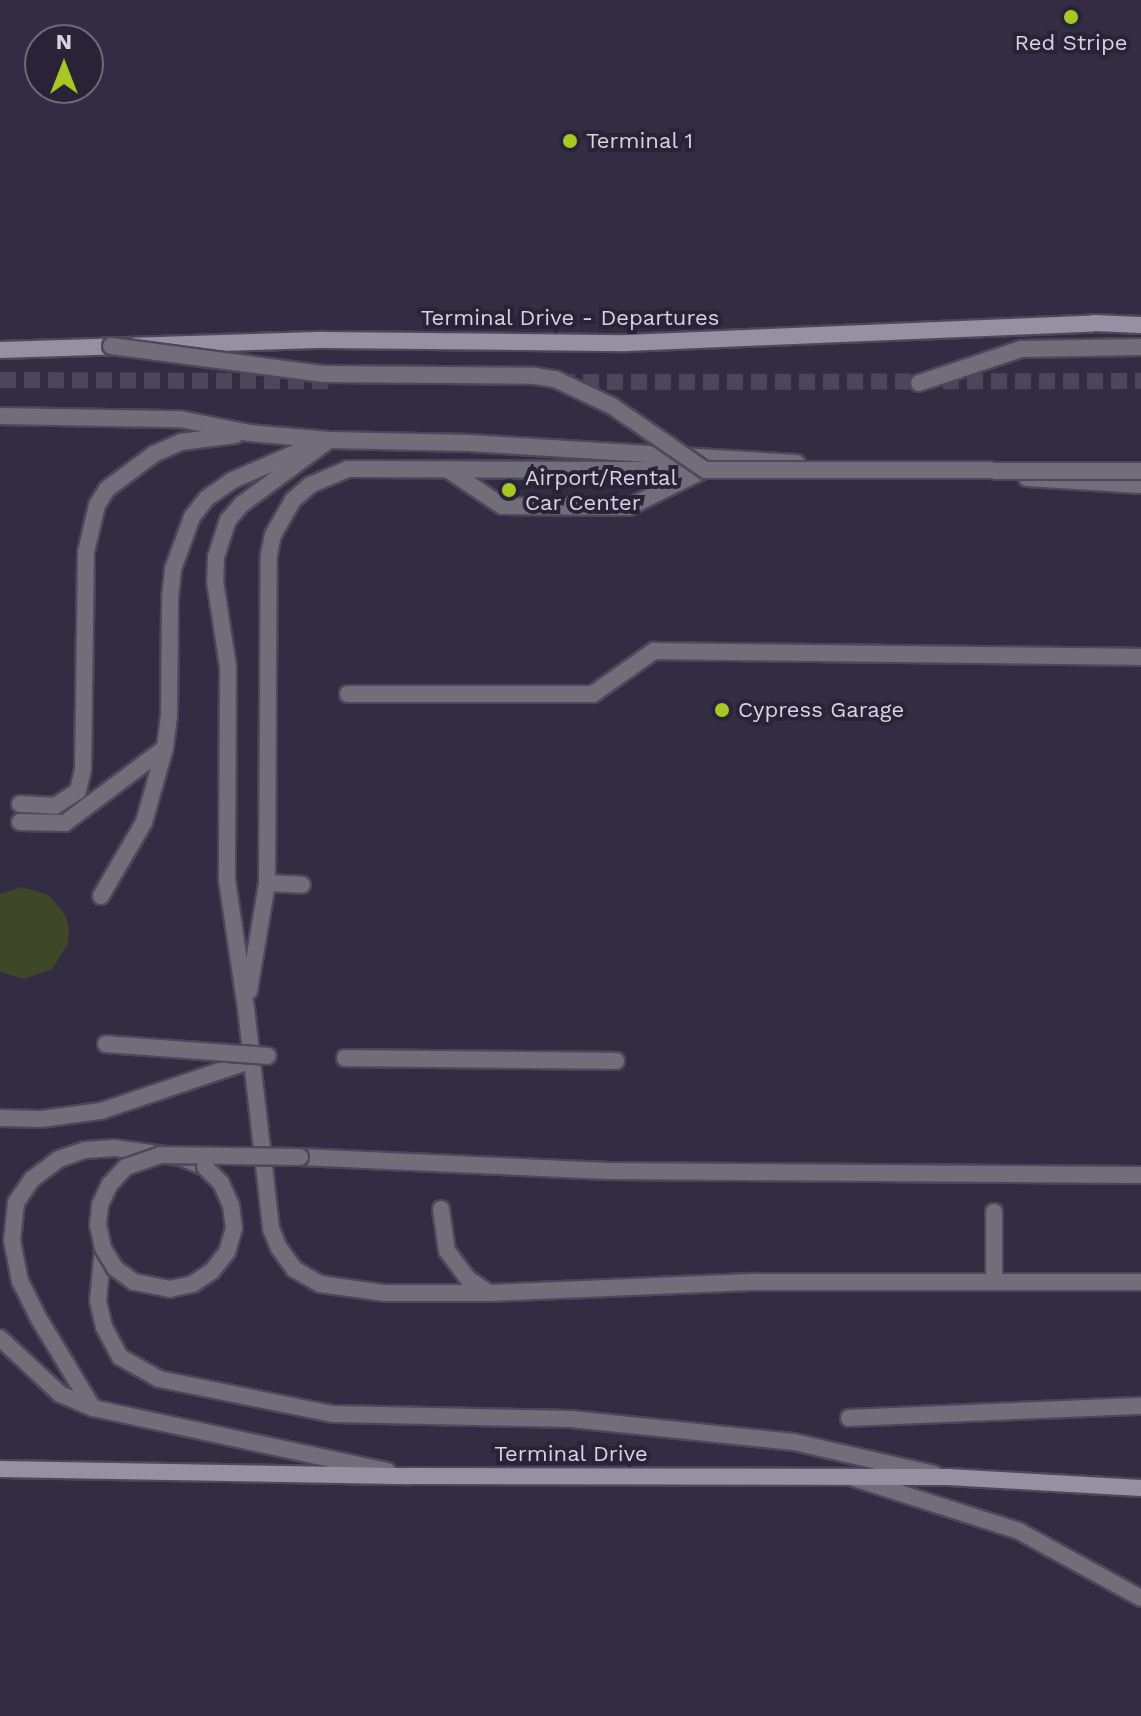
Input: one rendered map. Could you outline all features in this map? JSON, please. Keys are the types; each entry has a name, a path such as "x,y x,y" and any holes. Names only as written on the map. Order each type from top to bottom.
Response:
{"street":[{"path":"1094,323 1141,316"},
{"name":"Terminal Drive - Departures","path":"0,350 324,340 626,343 1094,323 1141,325"},
{"path":"111,346 324,374 535,376 555,379 612,406 705,470"},
{"path":"919,383 1021,349 1141,347"},
{"path":"0,416 180,419 249,433 329,440 469,443 1141,485"},
{"path":"20,804 55,806 78,791 83,769 86,552 90,526 107,489 154,454 181,442 249,433"},
{"path":"101,896 144,822 165,748 169,717 173,569 192,517 207,498 231,481 329,440"},
{"path":"329,440 242,504 228,520 216,557 215,581 228,667 227,880 268,1180 271,1229 279,1248 294,1269 320,1284 348,1291 489,1293 756,1282 1141,1282"},
{"path":"445,468 502,506 629,507 705,470"},
{"path":"246,1008 267,883 267,584 273,535 293,500 328,476 348,469 445,468 1141,471"},
{"path":"348,694 593,694 654,651 1141,657"},
{"path":"20,822 65,823 165,748"},
{"path":"267,883 302,885"},
{"path":"106,1044 268,1056"},
{"path":"345,1058 616,1061"},
{"path":"0,1118 41,1119 101,1111 250,1061"},
{"path":"93,1408 20,1281 12,1240 16,1203 32,1179 59,1159 85,1150 114,1148 180,1157 205,1167 226,1194 234,1228 227,1252 212,1271 193,1284 170,1289 147,1287 115,1268 103,1248"},
{"path":"948,1477 794,1442 597,1421 333,1414 159,1379 120,1357 104,1327 98,1301 103,1248 98,1225 100,1205 110,1184 126,1167 148,1157 300,1157 609,1171 1141,1175"},
{"path":"441,1209 447,1251 468,1279 489,1293"},
{"path":"994,1212 994,1281"},
{"path":"0,1338 60,1394 93,1408 410,1476"},
{"path":"849,1418 1141,1406"},
{"name":"Terminal Drive","path":"0,1469 410,1476 948,1477 1141,1488"},
{"path":"847,1477 1019,1531 1141,1598"}],"green space":[{"path":"22,887 49,895 66,916 69,930 68,944 52,969 24,979 0,972 0,894"}],"tunnel":[{"path":"0,380 335,381"},
{"path":"559,382 1141,381"}],"place":[{"name":"Red Stripe","path":"1071,17"},
{"name":"Terminal 1","path":"570,141"},
{"name":"Airport/Rental Car Center","path":"509,490"},
{"name":"Cypress Garage","path":"722,710"}]}
